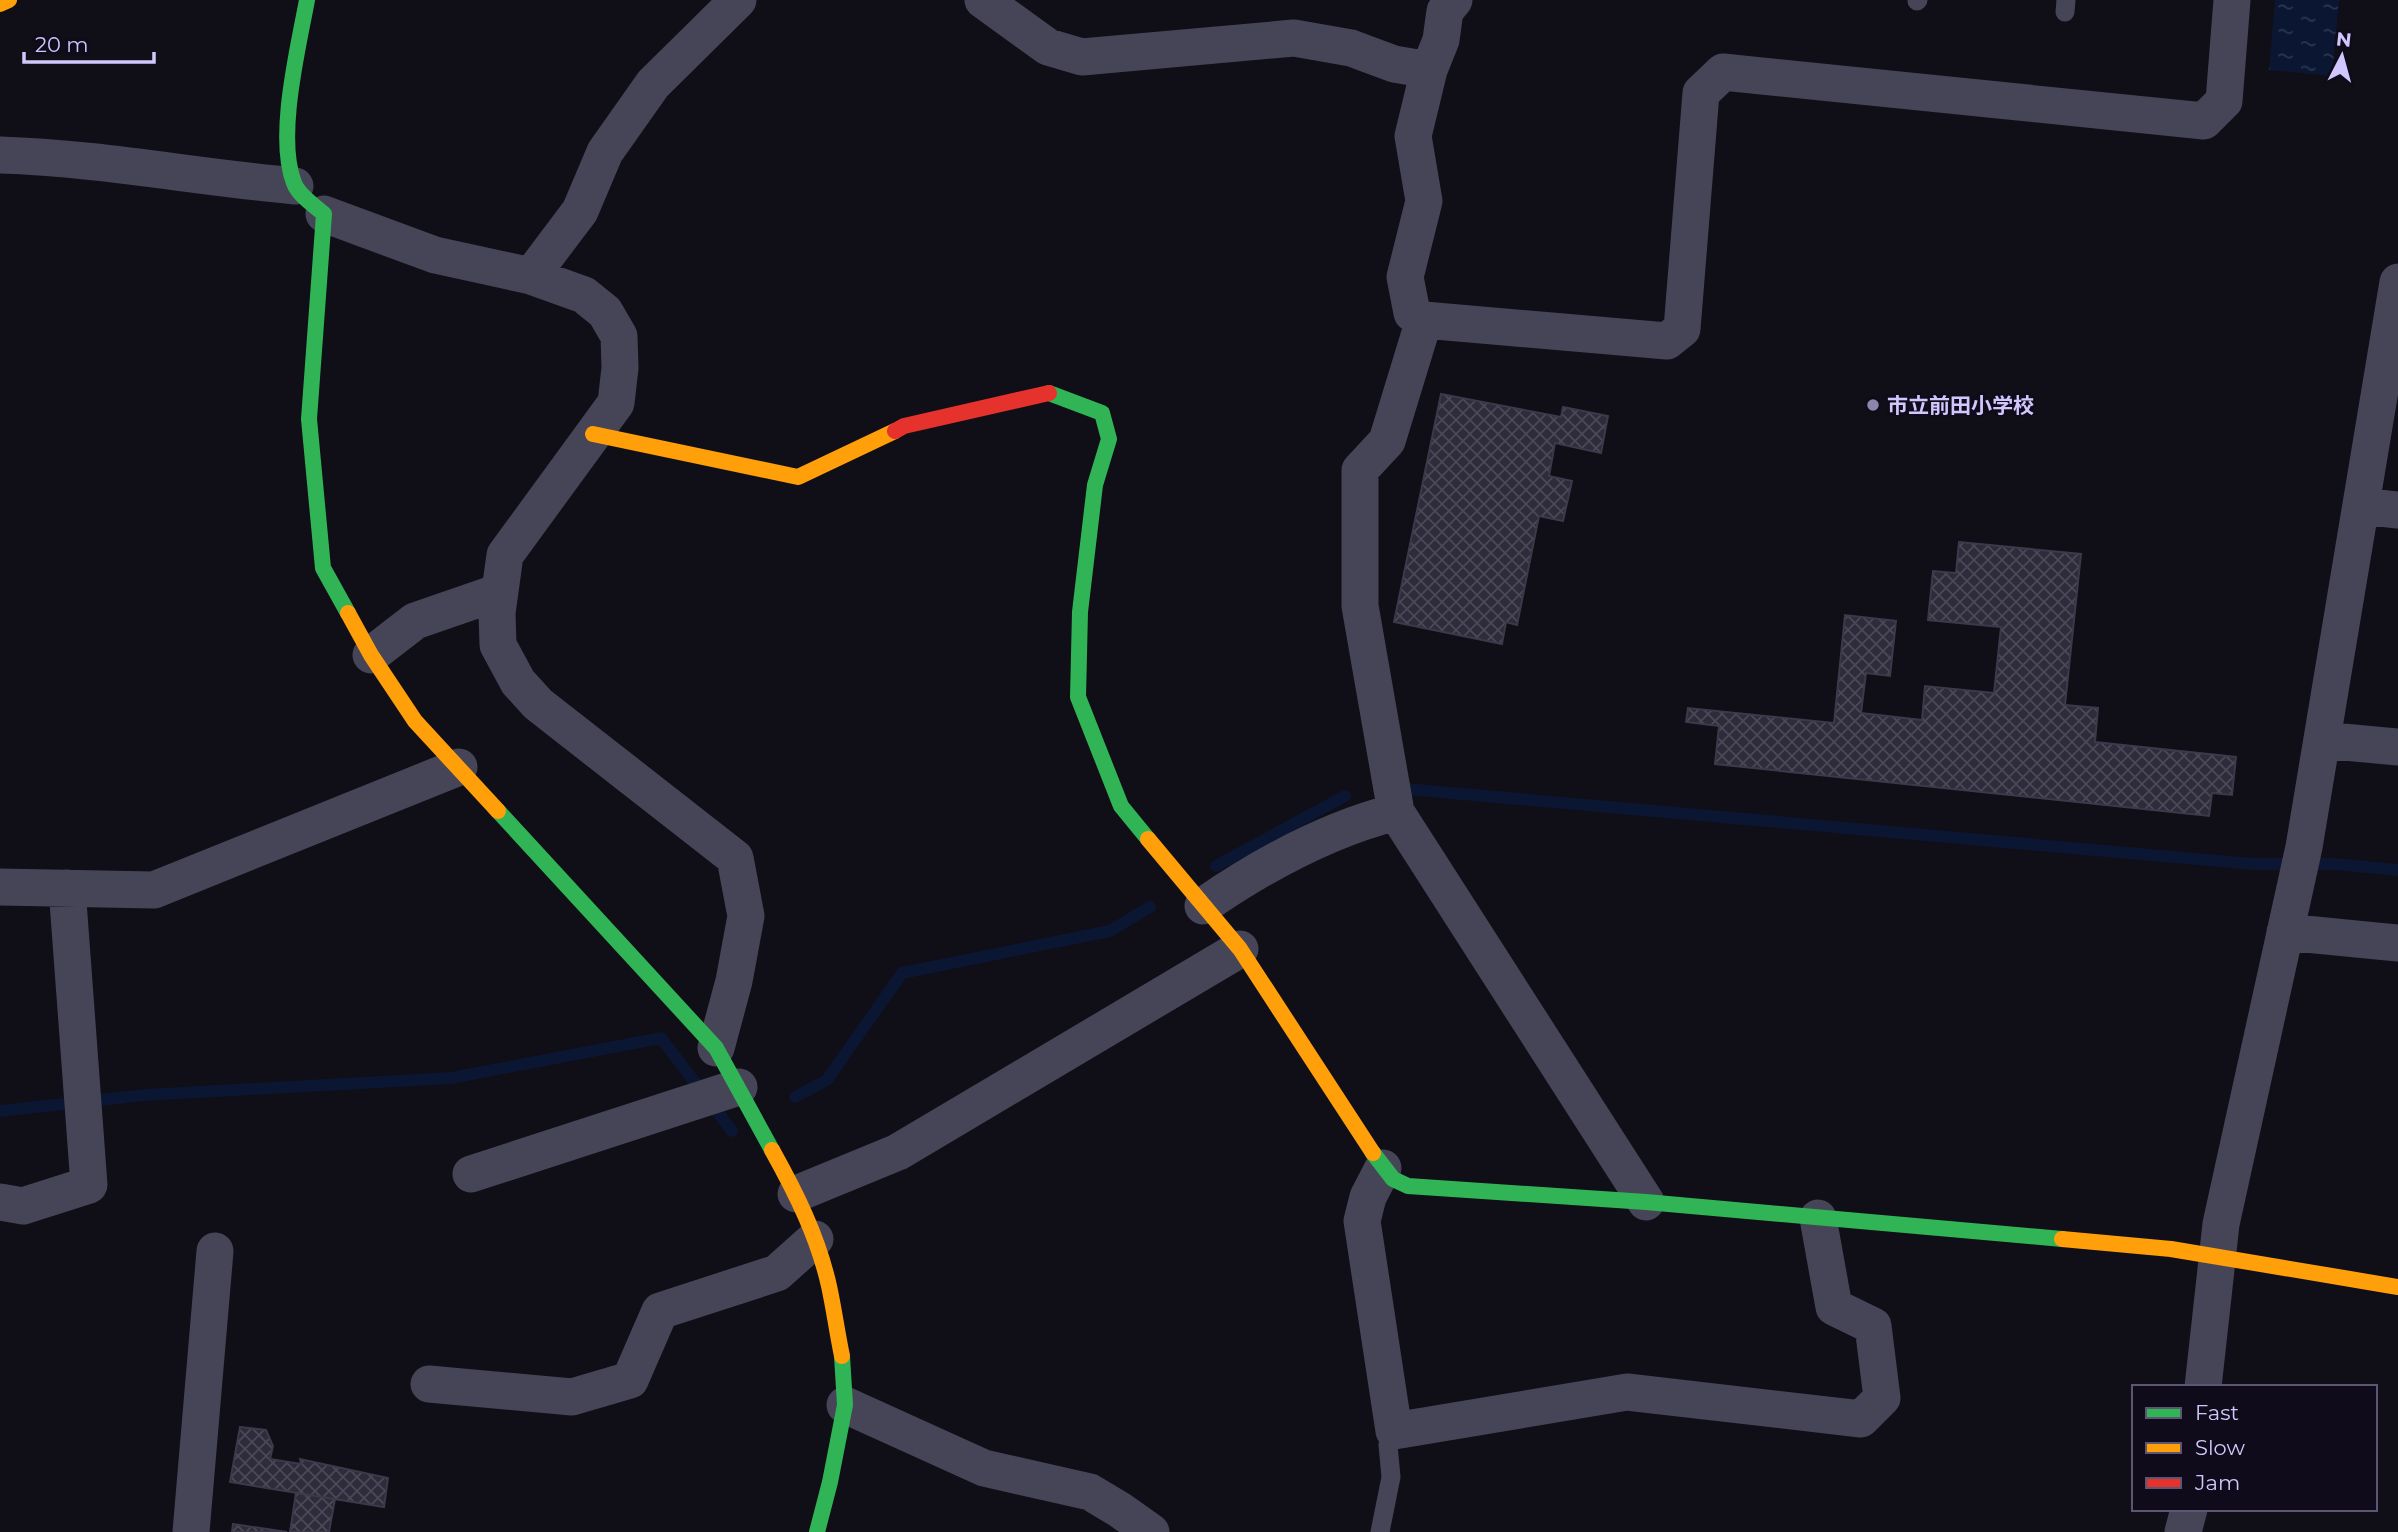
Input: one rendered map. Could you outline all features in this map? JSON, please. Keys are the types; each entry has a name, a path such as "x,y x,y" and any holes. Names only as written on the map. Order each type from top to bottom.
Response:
{"street":[{"path":"0,4 9,0"},
{"path":"307,0 290,103 288,164 295,186 324,214 435,255 531,276 584,295 605,312 619,336 620,368 616,403 505,555 499,592 498,645 518,682 537,705 734,859 746,916 734,981 716,1048"},
{"path":"531,276 580,211 605,152 653,84 738,0"},
{"path":"983,0 1048,47 1082,57 1294,38 1351,48 1394,64 1429,70"},
{"path":"1454,0 1445,11 1441,40 1429,70 1413,136 1424,201 1405,277 1412,313 1424,320 1667,341 1682,329 1701,93 1723,72 2204,121 2224,101 2232,0"},
{"path":"0,155 62,157 295,186"},
{"path":"324,214 309,419 323,568 371,655 415,721 716,1048 733,1089 796,1195 815,1239 829,1285 842,1358 845,1405 817,1532"},
{"path":"2203,1385 2216,1257 2224,1211 2304,847 2398,285"},
{"path":"1424,320 1387,441 1360,470 1360,606 1396,812 1646,1202"},
{"path":"593,433 798,477 904,426 1048,392 1102,412 1109,439 1094,498 1080,612 1077,698 1121,806 1240,949 1382,1168 1392,1179 1408,1186 1646,1202 2171,1249 2398,1287"},
{"path":"2361,506 2398,510"},
{"path":"371,655 415,621 499,592"},
{"path":"2322,740 2398,747"},
{"path":"0,887 154,890 459,767"},
{"path":"1203,906 1237,882 1295,850 1372,818 1396,812"},
{"path":"0,1202 23,1206 89,1185 68,888"},
{"path":"2285,932 2398,943"},
{"path":"796,1195 898,1152 1240,949"},
{"path":"471,1174 733,1089"},
{"path":"1382,1168 1368,1197 1362,1221 1394,1431 1627,1392 1861,1419 1882,1398 1873,1326 1835,1307 1818,1218"},
{"path":"429,1384 572,1397 629,1380 660,1311 777,1273 815,1239"},
{"path":"191,1532 215,1251"},
{"path":"845,1405 984,1468 1090,1492 1151,1532"},
{"path":"2183,1532 2188,1511"}],"lane":[{"path":"1380,1532 1391,1477 1388,1445 1394,1431"}],"water":[{"path":"2275,0 2339,0 2332,76 2269,70"}],"building":[{"path":"1441,394 1561,417 1563,407 1608,416 1601,453 1555,443 1549,476 1572,481 1563,521 1539,516 1517,625 1506,622 1502,644 1394,622"},
{"path":"1959,542 2081,554 2065,705 2098,708 2095,742 2236,757 2232,795 2212,793 2209,816 1715,764 1719,726 1686,722 1688,708 1834,723 1845,615 1896,621 1890,676 1866,673 1861,713 1922,720 1925,686 1994,693 2001,627 1928,620 1933,571 1956,573"},
{"path":"240,1427 266,1430 273,1446 270,1459 301,1464 300,1459 388,1478 384,1507 230,1482"},
{"path":"296,1493 335,1499 329,1532 290,1532"},
{"path":"233,1524 287,1532 232,1532"}],"waterway":[{"path":"1406,789 2253,864 2335,864 2398,870"},
{"path":"1216,866 1345,796"},
{"path":"795,1097 827,1080 902,973 1110,931 1150,907"},
{"path":"0,1111 145,1095 451,1078 661,1038 732,1131"}],"traffic: fast":[{"path":"307,0 290,93 287,142 289,164 296,188 324,214 309,419 323,568 348,613"},
{"path":"1049,393 1102,413 1109,439 1095,485 1080,612 1078,697 1121,806 1148,839"},
{"path":"498,811 716,1048 772,1150"},
{"path":"1373,1153 1393,1179 1408,1186 1646,1202 2062,1239"},
{"path":"817,1532 845,1405 842,1356"}],"traffic: slow":[{"path":"0,4 9,0"},
{"path":"593,434 798,477 895,431"},
{"path":"348,613 371,655 415,721 498,811"},
{"path":"1148,839 1240,949 1373,1153"},
{"path":"772,1150 798,1199 819,1250 829,1286 842,1356"},
{"path":"2062,1239 2171,1249 2398,1287"}],"traffic: jam":[{"path":"895,431 904,426 1049,393"}],"place":[{"name":"市立前田小学校","path":"1873,405"}]}
